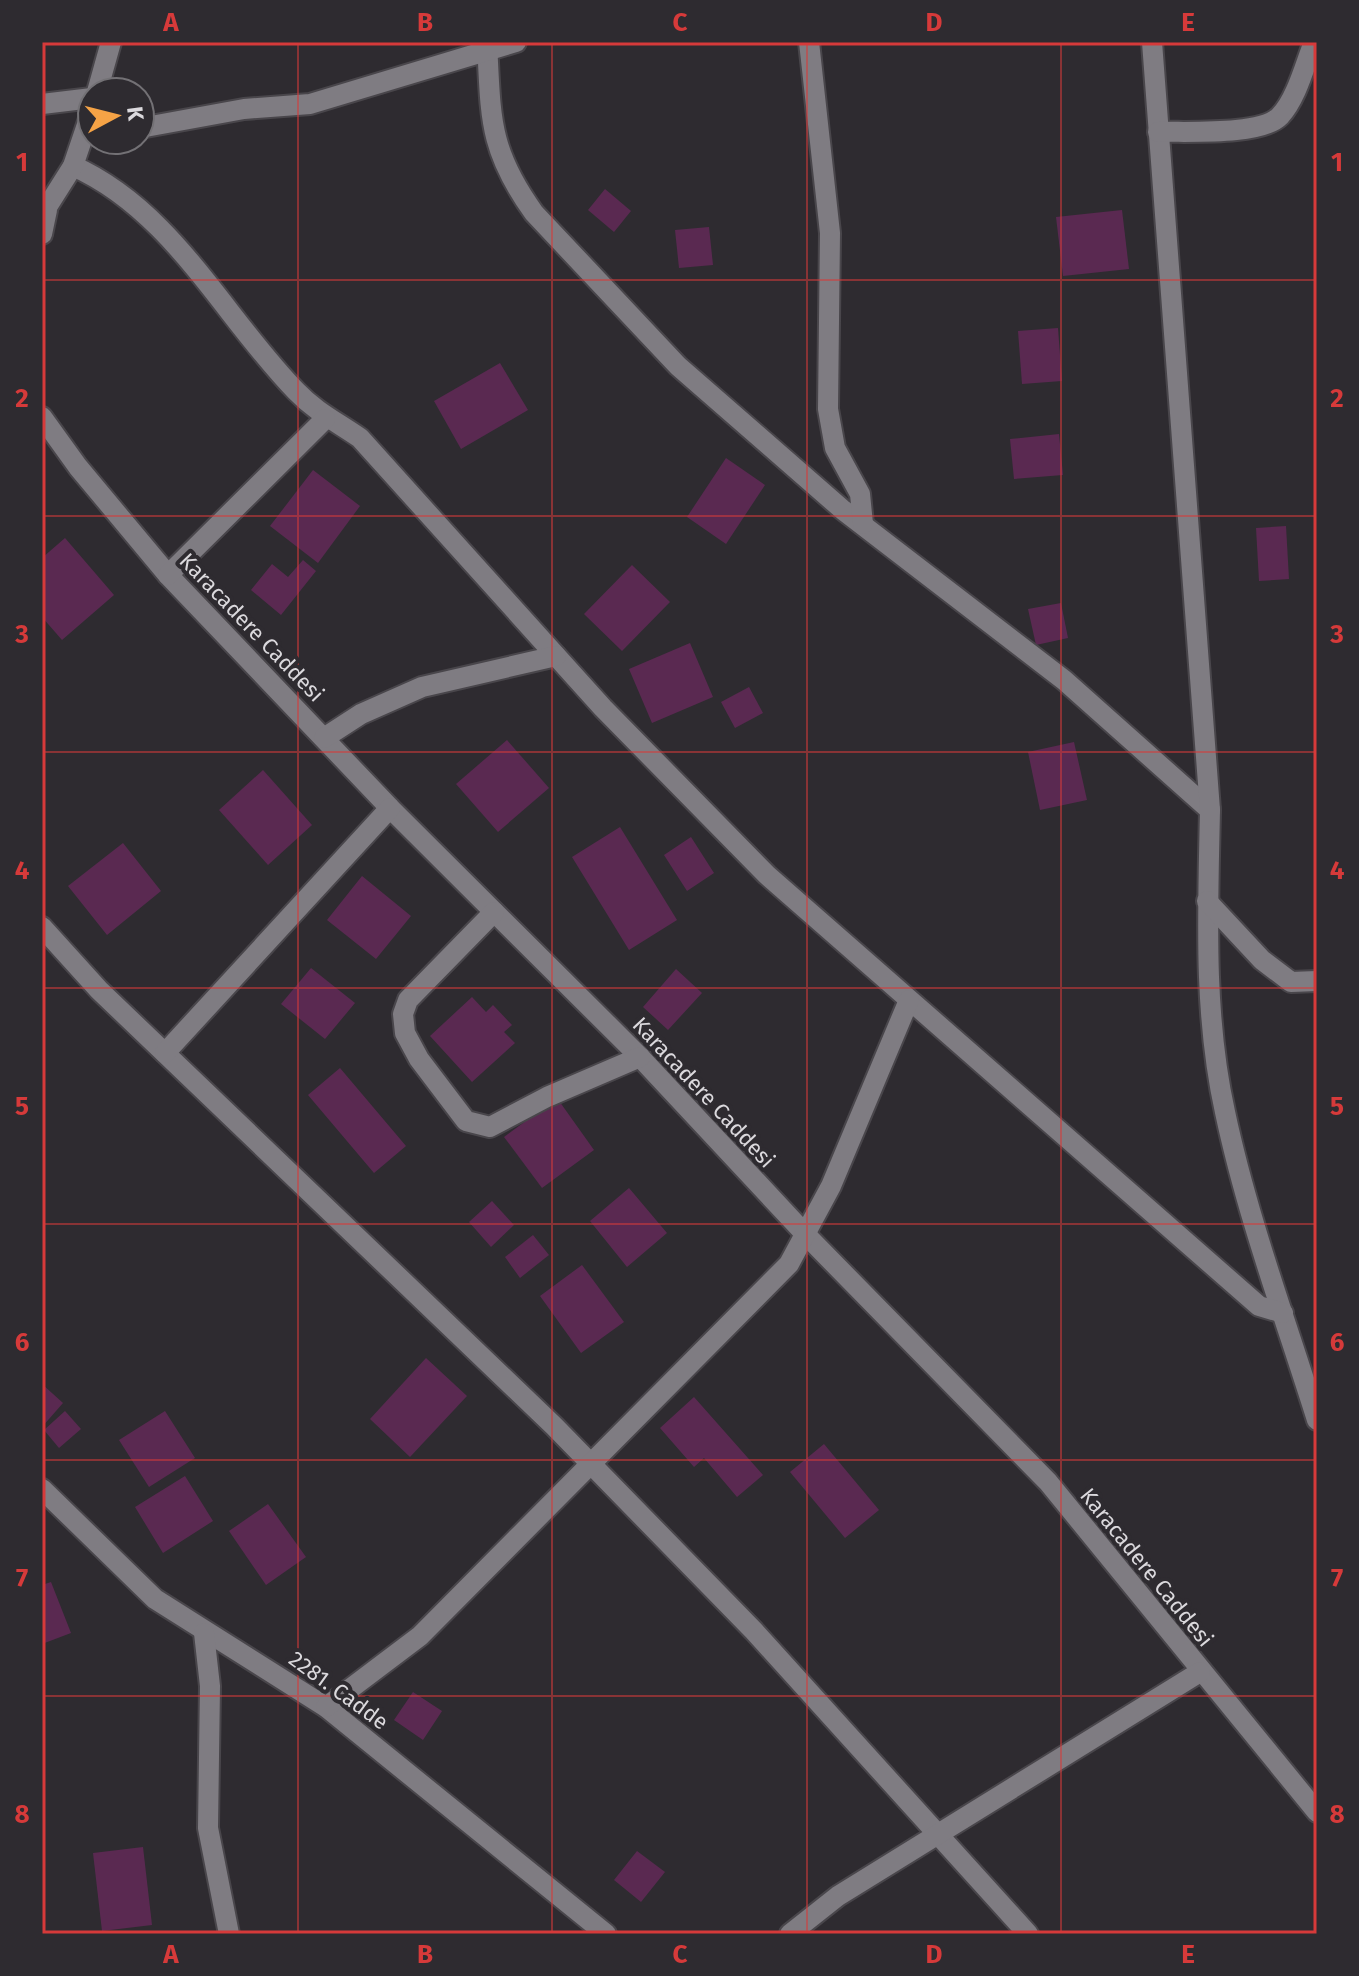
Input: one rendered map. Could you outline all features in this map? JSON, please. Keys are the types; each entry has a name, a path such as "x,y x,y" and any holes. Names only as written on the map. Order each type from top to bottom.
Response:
{"street":[{"path":"101,76 111,42"},
{"path":"156,125 244,109 310,104 487,46 516,42"},
{"path":"809,42 830,233 828,409 835,448 860,494 863,524"},
{"path":"1152,42 1210,810 1207,901 1211,999 1224,1110 1317,1420"},
{"path":"1158,132 1244,129 1265,125 1280,117 1314,42"},
{"path":"487,46 490,122 495,144 514,185 534,213 678,366 863,524 1064,680 1210,810"},
{"path":"42,104 76,100"},
{"path":"42,234 44,213 78,156"},
{"path":"73,166 113,186 149,216 295,390 325,419 360,438 556,656 767,875 1259,1306 1283,1313"},
{"name":"Karacadere Caddesi","path":"42,417 78,467 168,575 390,808 640,1057 807,1236 1048,1482 1317,1812"},
{"path":"168,575 325,419"},
{"path":"324,738 361,714 422,687 556,656"},
{"path":"165,1053 390,808"},
{"path":"1207,901 1262,960 1291,982 1317,981"},
{"path":"494,912 408,1000 403,1014 405,1033 419,1059 466,1121 490,1127 547,1097 640,1057"},
{"path":"42,927 99,990 593,1465 754,1631 1028,1934"},
{"path":"326,1707 420,1636 771,1286 807,1236 909,1000"},
{"name":"2281. Cadde","path":"42,1489 155,1599 204,1633 263,1664 326,1707 606,1934"},
{"path":"204,1633 210,1686 208,1828 229,1934"},
{"path":"790,1934 838,1896 1200,1672"}],"building":[{"path":"605,189 631,211 614,232 588,210"},
{"path":"1122,210 1129,269 1063,276 1056,217"},
{"path":"709,227 713,265 679,268 675,230"},
{"path":"1058,328 1062,381 1022,384 1018,331"},
{"path":"500,363 528,410 461,449 434,401"},
{"path":"1059,434 1063,475 1014,479 1010,439"},
{"path":"726,458 765,485 726,544 687,517"},
{"path":"313,470 360,506 318,563 270,526"},
{"path":"1286,526 1289,579 1259,581 1256,528"},
{"path":"65,538 114,595 62,640 42,617 42,558"},
{"path":"303,560 316,571 281,615 251,590 272,564 288,577"},
{"path":"632,565 670,602 622,651 584,614"},
{"path":"1061,603 1068,638 1036,645 1028,609"},
{"path":"690,643 713,697 652,723 629,669"},
{"path":"749,687 763,713 735,728 721,702"},
{"path":"507,740 549,788 498,832 456,784"},
{"path":"1074,742 1087,800 1040,810 1028,752"},
{"path":"263,770 312,825 268,865 219,810"},
{"path":"620,827 677,920 629,950 572,857"},
{"path":"691,837 714,873 687,891 664,855"},
{"path":"123,843 161,891 107,935 68,886"},
{"path":"362,876 411,916 376,959 327,920"},
{"path":"311,968 355,1003 325,1039 281,1004"},
{"path":"676,969 702,993 668,1030 643,1007"},
{"path":"472,997 486,1012 493,1005 512,1025 504,1032 515,1043 472,1082 430,1036"},
{"path":"340,1068 406,1146 374,1173 308,1095"},
{"path":"557,1098 594,1150 542,1188 504,1137"},
{"path":"629,1188 667,1233 627,1267 590,1221"},
{"path":"492,1201 514,1225 491,1247 469,1222"},
{"path":"533,1235 549,1255 520,1278 505,1257"},
{"path":"582,1265 624,1322 581,1353 540,1296"},
{"path":"426,1358 467,1396 410,1457 370,1419"},
{"path":"42,1384 63,1403 42,1427"},
{"path":"694,1397 763,1475 737,1497 704,1458 694,1467 660,1428"},
{"path":"65,1411 81,1429 59,1448 44,1430"},
{"path":"165,1411 195,1458 149,1487 119,1440"},
{"path":"824,1444 879,1510 845,1538 790,1472"},
{"path":"185,1476 213,1521 163,1553 135,1507"},
{"path":"268,1504 306,1557 266,1585 229,1531"},
{"path":"51,1582 71,1633 42,1644 42,1585"},
{"path":"413,1692 442,1711 423,1740 394,1720"},
{"path":"143,1847 152,1925 102,1931 93,1853"},
{"path":"637,1851 665,1872 641,1902 614,1880"}]}
